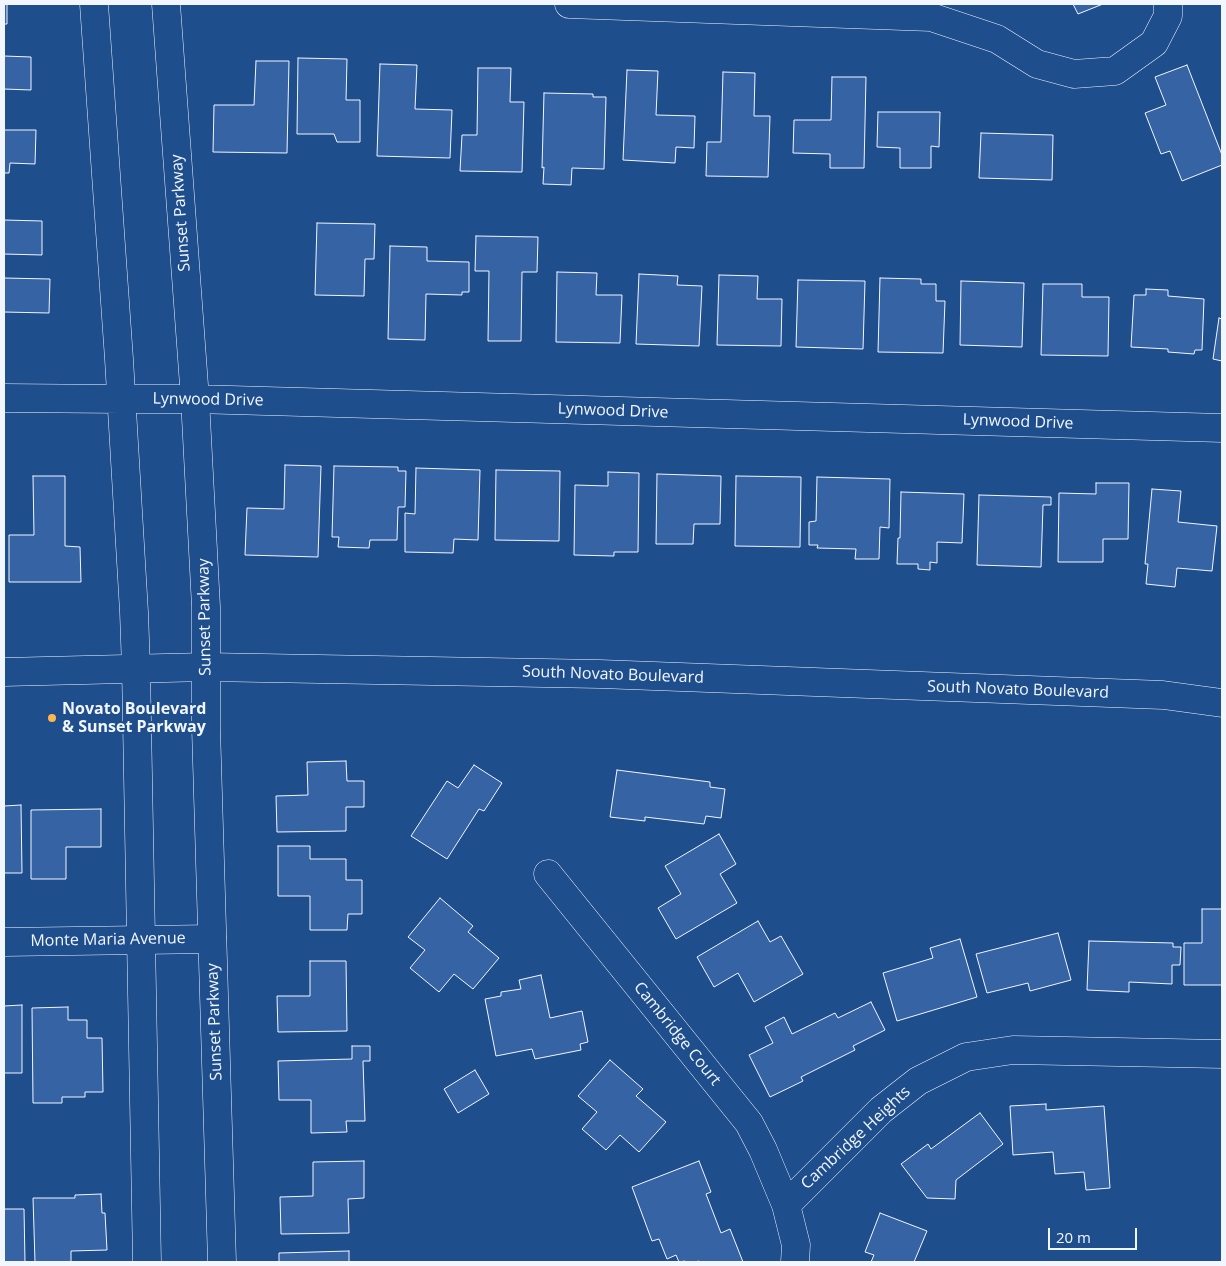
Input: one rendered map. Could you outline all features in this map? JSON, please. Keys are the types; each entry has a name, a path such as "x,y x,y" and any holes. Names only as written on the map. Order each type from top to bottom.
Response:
{"street":[{"path":"94,4 134,612 147,1262"},
{"name":"Sunset Parkway","path":"166,4 195,399 206,607 206,728 222,1262"},
{"path":"569,4 931,16 997,39 1038,64 1074,74 1115,71 1154,43 1168,16 1168,4"},
{"name":"Lynwood Drive","path":"4,398 195,399 1222,428"},
{"name":"South Novato Boulevard","path":"4,672 206,667 600,674 1163,695 1222,703"},
{"name":"Cambridge Court","path":"548,874 749,1123 763,1150 786,1205"},
{"name":"Monte Maria Avenue","path":"4,942 212,939"},
{"name":"Cambridge Heights","path":"786,1205 880,1110 918,1081 966,1057 1013,1050 1222,1054"},
{"path":"786,1205 796,1244 795,1262"}],"building":[{"path":"4,4 7,4 7,24 4,24"},
{"path":"1073,4 1103,4 1078,14"},
{"path":"4,56 31,57 31,90 4,89"},
{"path":"298,58 347,59 346,100 360,100 360,142 337,142 334,134 297,134"},
{"path":"256,61 289,61 287,153 213,152 214,105 254,105"},
{"path":"380,64 417,65 415,109 452,110 450,158 377,156"},
{"path":"1187,65 1222,155 1222,165 1182,181 1170,151 1161,154 1145,113 1166,105 1155,77"},
{"path":"478,68 511,68 510,102 524,102 522,172 460,171 462,135 477,135"},
{"path":"627,70 658,71 656,115 695,116 694,148 676,147 675,163 623,160"},
{"path":"723,72 755,73 754,116 770,116 768,177 706,176 707,142 721,142"},
{"path":"832,77 866,77 864,168 830,168 830,154 793,153 794,120 831,120"},
{"path":"544,93 593,94 593,97 606,97 604,169 572,168 571,185 543,184"},
{"path":"878,112 940,112 939,147 931,146 931,168 900,168 900,148 877,147"},
{"path":"4,130 36,130 35,164 10,163 9,173 4,173"},
{"path":"981,133 1053,135 1052,180 979,178"},
{"path":"4,220 42,221 42,255 4,254"},
{"path":"317,223 375,224 374,259 365,259 364,296 315,295"},
{"path":"476,236 538,237 537,272 522,272 521,341 488,341 489,271 475,271"},
{"path":"390,246 427,247 427,261 469,262 469,292 462,292 462,295 426,294 425,340 388,339"},
{"path":"557,272 597,273 596,295 622,295 620,343 556,342"},
{"path":"639,274 678,276 677,285 702,286 699,346 636,344"},
{"path":"719,275 758,276 757,299 782,299 781,346 717,345"},
{"path":"4,278 50,279 49,313 4,312"},
{"path":"880,278 921,279 921,284 936,284 936,301 945,301 943,353 878,352"},
{"path":"798,280 865,281 863,349 796,347"},
{"path":"961,281 1024,283 1022,347 960,345"},
{"path":"1043,284 1082,284 1082,297 1109,297 1108,356 1041,355"},
{"path":"1146,289 1168,290 1168,296 1204,299 1202,350 1195,350 1194,354 1168,352 1168,349 1131,347 1134,295 1146,295"},
{"path":"1219,318 1222,319 1222,361 1213,359"},
{"path":"285,465 321,466 318,557 245,555 247,508 284,509"},
{"path":"334,466 398,467 398,471 406,471 405,507 398,507 397,540 370,540 369,548 338,547 339,537 332,537"},
{"path":"416,468 480,470 478,540 454,539 453,553 405,552 405,513 415,514"},
{"path":"496,470 560,471 559,541 495,540"},
{"path":"608,472 639,473 638,552 614,552 614,556 574,555 575,485 608,486"},
{"path":"657,474 721,476 720,524 694,524 693,544 656,544"},
{"path":"33,476 65,476 65,546 80,547 81,582 9,582 9,535 34,535"},
{"path":"736,476 801,477 800,547 735,546"},
{"path":"817,477 890,479 889,528 880,527 879,559 855,559 856,549 817,548 818,545 809,545 809,522 816,521"},
{"path":"1096,483 1129,483 1128,539 1103,539 1103,562 1058,562 1059,493 1096,494"},
{"path":"1152,489 1181,491 1178,522 1217,526 1212,571 1177,568 1175,587 1146,584 1148,564 1145,564"},
{"path":"901,492 964,494 962,543 937,542 937,563 930,562 930,570 918,569 918,564 897,564 898,538 900,538"},
{"path":"979,495 1051,497 1051,505 1043,505 1041,567 977,565"},
{"path":"346,761 347,781 364,781 364,807 346,807 346,831 277,832 276,796 308,795 307,762"},
{"path":"474,765 502,783 484,811 479,809 447,859 411,836 447,781 458,788"},
{"path":"617,770 710,782 710,787 725,789 721,818 706,816 704,824 645,817 645,821 610,817"},
{"path":"21,805 22,873 4,873 4,806"},
{"path":"101,809 101,847 66,847 66,879 31,879 31,810"},
{"path":"719,834 736,864 720,874 737,903 676,939 658,908 681,894 665,866"},
{"path":"278,846 310,846 310,859 346,859 346,880 362,880 362,914 348,914 347,930 310,930 310,896 278,896"},
{"path":"440,898 473,926 468,932 499,958 473,989 454,974 439,992 410,968 425,950 408,937"},
{"path":"1202,909 1222,909 1222,985 1184,985 1184,943 1202,943"},
{"path":"758,921 770,942 781,936 803,974 754,1002 738,973 714,987 697,957"},
{"path":"1058,933 1071,980 1030,991 1028,983 987,993 976,954"},
{"path":"960,939 977,997 897,1021 883,973 933,958 930,948"},
{"path":"1089,941 1173,943 1173,947 1181,947 1180,965 1172,965 1172,984 1129,982 1129,992 1087,990"},
{"path":"310,961 346,961 347,1031 278,1032 277,996 310,996"},
{"path":"541,975 550,1018 582,1011 588,1042 580,1044 581,1050 535,1059 532,1049 496,1056 485,999 501,996 501,992 521,989 519,980"},
{"path":"871,1002 885,1030 853,1046 855,1050 801,1077 803,1081 770,1097 749,1055 773,1043 765,1027 784,1017 792,1034 835,1013 838,1018"},
{"path":"22,1005 22,1073 4,1073 4,1006"},
{"path":"68,1007 68,1020 87,1020 87,1038 102,1038 103,1092 85,1092 85,1097 62,1097 62,1103 33,1103 32,1008"},
{"path":"352,1046 370,1046 370,1061 363,1061 365,1121 346,1121 347,1132 311,1133 311,1100 279,1100 278,1061 352,1059"},
{"path":"610,1060 643,1089 636,1096 666,1122 639,1152 620,1135 606,1150 582,1129 597,1112 578,1096"},
{"path":"475,1070 489,1094 458,1113 444,1089"},
{"path":"1046,1104 1046,1110 1104,1106 1110,1188 1086,1190 1084,1172 1055,1174 1053,1152 1013,1155 1010,1106"},
{"path":"980,1113 1003,1144 956,1180 955,1199 927,1198 901,1164 928,1144 931,1149"},
{"path":"364,1161 364,1198 348,1199 349,1233 281,1234 280,1197 313,1196 313,1162"},
{"path":"699,1161 711,1192 706,1194 721,1233 730,1229 743,1262 679,1262 676,1255 667,1259 659,1239 652,1241 632,1187"},
{"path":"101,1194 102,1213 105,1213 107,1250 71,1251 71,1262 35,1262 33,1198 75,1198 75,1195"},
{"path":"4,1209 24,1209 25,1262 4,1262"},
{"path":"880,1213 927,1231 914,1262 871,1262 874,1255 865,1252"},
{"path":"349,1251 349,1262 279,1262 279,1253"}],"place":[{"name":"Novato Boulevard & Sunset Parkway","path":"52,718"}]}
